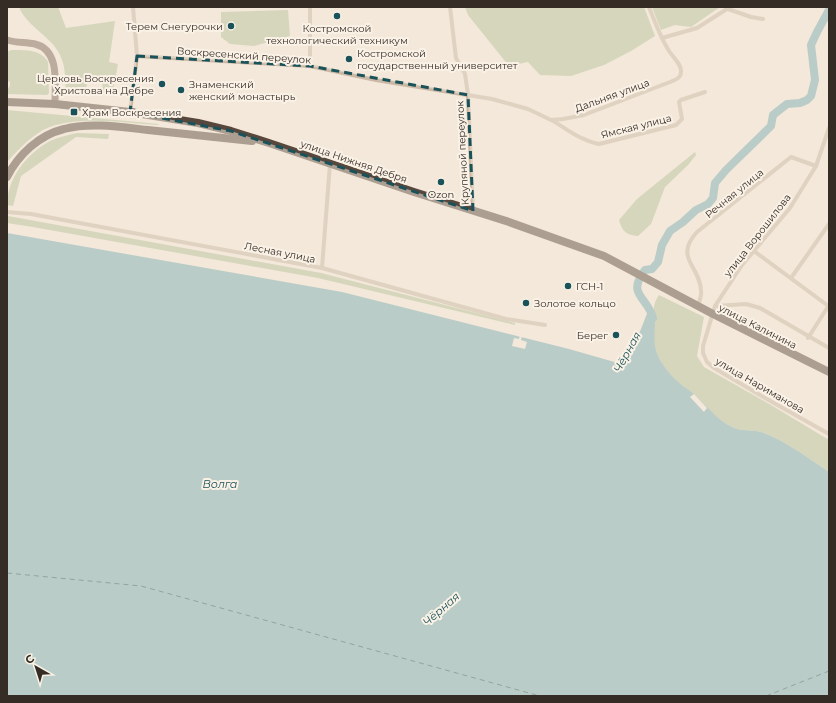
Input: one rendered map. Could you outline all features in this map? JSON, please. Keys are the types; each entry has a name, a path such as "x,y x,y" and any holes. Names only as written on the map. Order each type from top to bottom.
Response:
{"highway":[{"name":"улица Нижняя Дебря","path":"7,102 55,104 130,112 205,125 269,143 509,222 604,256 678,296"},
{"path":"7,177 11,169 22,156 35,144 49,134 75,126 123,128 269,143"},
{"name":"улица Калинина","path":"678,296 829,372"}],"main road":[{"path":"7,40 38,45 44,48 52,58 55,74 55,104"},
{"path":"7,47 19,43"}],"street":[{"path":"130,112 137,56 133,7"},
{"path":"310,7 310,66"},
{"path":"450,7 456,58 465,74 468,95 492,99 528,109 551,120"},
{"name":"Дальняя улица","path":"551,120 563,120 584,115 678,78 681,75 682,70 662,38 649,7"},
{"path":"662,38 697,28 729,8 751,17 763,19"},
{"name":"Воскресенский переулок","path":"137,56 310,66 376,80 468,95"},
{"name":"Ямская улица","path":"551,120 577,137 588,142 598,144 676,125 682,119 679,102 705,92"},
{"name":"Крупяной переулок","path":"468,95 473,211"},
{"path":"816,166 829,128"},
{"name":"Речная улица","path":"698,306 702,292 700,282 691,267 687,256 690,240 697,232 791,157 816,166"},
{"path":"322,268 330,164"},
{"name":"улица Ворошилова","path":"713,314 715,306 742,265 790,208 816,166"},
{"name":"Лесная улица","path":"7,212 31,214 322,268 506,319 545,325"},
{"path":"791,278 829,224"},
{"path":"754,251 828,305 809,338"},
{"name":"улица Калинина","path":"715,306 746,304 760,308 809,338 829,348"},
{"name":"улица Нариманова","path":"713,314 703,346 703,353 707,362 765,398 829,434"}],"highlighted area":[{"path":"137,56 310,66 468,95 473,211 231,131 130,112"}],"green space":[{"path":"19,7 58,7 66,28 115,21 109,62 118,64 113,90 103,92 102,79 89,76 85,92 66,92 64,68 59,52 54,45 23,15"},
{"path":"465,7 644,7 655,36 604,65 571,76 540,75 528,62 509,66 468,15"},
{"path":"652,7 720,7 691,27 675,25 661,30"},
{"path":"288,10 290,36 254,46 230,44 221,37 221,12"},
{"path":"11,50 37,52 45,58 48,62 49,93 47,95 7,94 10,82 7,81 7,52"},
{"path":"7,110 159,124 115,121 84,121 55,125 43,130 33,137 7,162"},
{"path":"77,133 109,134 108,139 76,137 21,176 13,206 7,205 10,186 26,160 34,152 50,141"},
{"path":"695,152 696,155 688,165 665,187 651,224 638,236 630,235 625,232 619,220 637,199"},
{"path":"8,216 321,273 515,323 515,325 318,278 7,223"},
{"path":"659,295 704,317 697,356 704,367 829,440 829,472 779,440 758,431 736,429 727,424 717,417 695,395 673,377 664,367 655,348 654,306"}],"water":[{"name":"Волга","path":"7,233 342,292 569,349 618,363 622,363 626,359 648,311 650,308 653,309 655,320 655,347 657,353 664,367 679,383 694,394 717,417 727,424 736,429 758,431 779,440 829,472 829,696 7,696"}],"pier":[{"path":"520,335 522,335 521,340 527,342 525,349 512,346 514,338 519,339"},
{"path":"694,394 707,408 704,412 690,397"}],"waterway":[{"name":"Чёрная","path":"653,318 638,290 637,285 640,278 645,270 652,269 658,262 662,245 670,231 696,210 708,204 713,198 715,183 726,170 771,126 773,115 787,104 800,103 807,100 811,96 815,80 811,45 829,10"}],"ferry route":[{"path":"7,573 141,586 540,696"},
{"path":"766,696 829,671"}],"place":[{"name":"Костромской технологический техникум","path":"337,16"},
{"name":"Терем Cнегурочки","path":"231,26"},
{"name":"Костромской государственный университет","path":"349,59"},
{"name":"Церковь Воскресения Христова на Дебре","path":"162,84"},
{"name":"Знаменский женский монастырь","path":"181,90"},
{"name":"Храм Воскресения","path":"74,112"},
{"name":"Ozon","path":"441,182"},
{"name":"ГСН-1","path":"568,286"},
{"name":"Золотое кольцо","path":"526,303"},
{"name":"Берег","path":"616,335"}]}
